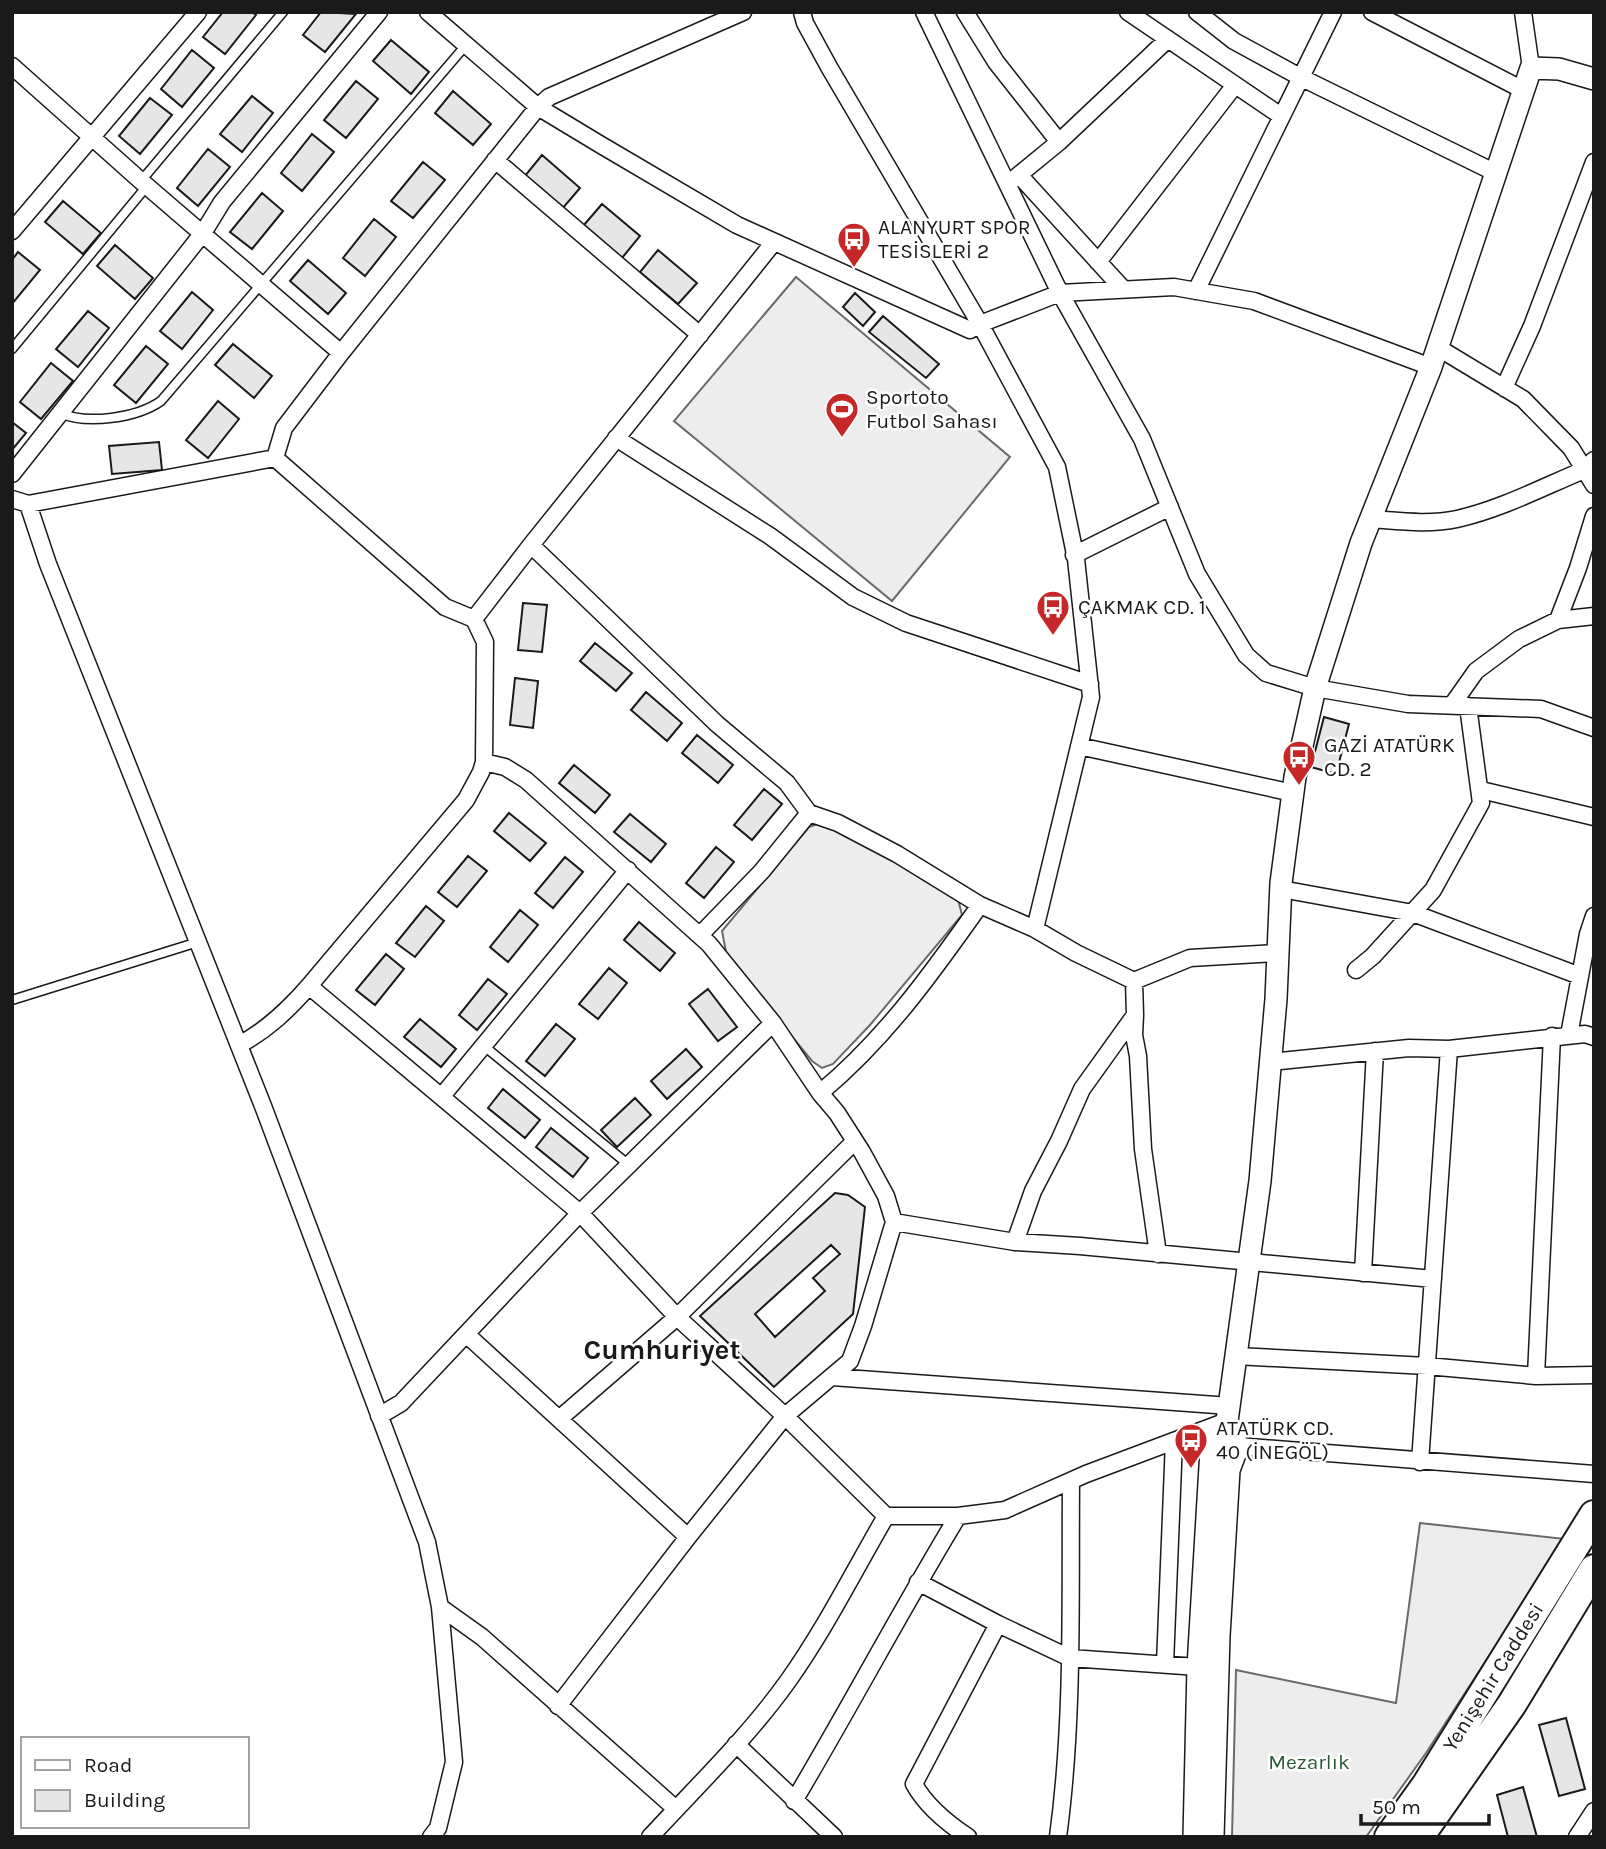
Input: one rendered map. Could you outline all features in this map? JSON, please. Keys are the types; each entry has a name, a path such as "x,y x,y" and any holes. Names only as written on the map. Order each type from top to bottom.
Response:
{"highway":[{"name":"Yenişehir Caddesi","path":"1389,1837 1427,1784 1594,1515"},
{"name":"Yenişehir Caddesi","path":"1419,1837 1512,1704 1594,1569"}],"street":[{"path":"12,232 198,12"},
{"path":"12,474 203,233 222,202 379,12"},
{"path":"428,12 538,107 737,225 970,330 1060,293 1174,287 1254,301 1434,357 1504,388 1523,400 1589,465 1594,485"},
{"path":"275,458 284,428 538,107 549,97 743,12"},
{"path":"802,12 805,23 829,67 980,324 1057,467 1074,555 1091,697 1035,929"},
{"path":"924,12 1014,179 1060,293 1142,439 1197,574 1246,655 1266,673 1315,688 1408,704 1541,709 1594,728"},
{"path":"965,12 996,62 1059,142"},
{"path":"1128,12 1282,116"},
{"path":"1197,12 1234,41 1300,77 1496,173"},
{"path":"1196,291 1333,12"},
{"path":"1372,12 1523,90"},
{"path":"1194,1837 1198,1667 1211,1450 1228,1414 1260,1181 1281,889 1293,793 1315,688 1370,519 1434,357 1531,68 1523,12"},
{"path":"1014,179 1059,142 1168,39"},
{"path":"12,66 341,353"},
{"path":"1531,68 1559,69 1594,79"},
{"path":"1098,262 1236,85"},
{"path":"495,160 700,335"},
{"path":"1504,388 1532,326 1594,162"},
{"path":"1014,179 1124,290"},
{"path":"474,619 774,242"},
{"path":"616,438 771,536 853,597 906,623 1090,684"},
{"path":"275,458 20,502 48,564 239,1045 427,1542 440,1606 454,1762 438,1828 431,1837"},
{"path":"239,1045 258,1035 286,1012 309,986 466,800 484,762 485,642 474,619 445,607 275,458"},
{"path":"1370,519 1415,523 1456,519 1509,501 1589,465"},
{"path":"1074,555 1170,507"},
{"path":"1558,620 1594,516"},
{"path":"531,545 717,724 787,783 809,813 838,823 897,854 980,905 1035,929 1076,953 1134,981 1190,958 1278,953"},
{"path":"1356,970 1373,956 1433,890 1481,803 1460,706 1476,671 1519,639 1558,620 1594,616"},
{"path":"1079,746 1293,793"},
{"path":"484,762 505,767 526,779 700,935 773,1023 820,1093 837,1113 886,1196 894,1222 850,1362 785,1416 558,1706"},
{"path":"1480,790 1594,817"},
{"path":"700,935 762,870 809,813"},
{"path":"442,1096 628,870"},
{"path":"1281,889 1413,913 1580,976"},
{"path":"820,1093 853,1065 928,979 980,905"},
{"path":"1569,1035 1594,916"},
{"path":"1134,981 1134,1035 1138,1056 1143,1149 1158,1254"},
{"path":"309,986 580,1213 677,1317 785,1416 886,1516 958,1517 1005,1510 1174,1441 1228,1414"},
{"path":"1015,1242 1033,1191 1082,1089 1135,1015"},
{"path":"379,1416 401,1403 580,1213 773,1023"},
{"path":"1270,1062 1409,1048 1449,1049 1569,1035 1585,1034 1594,1037"},
{"path":"1536,1376 1552,1037"},
{"path":"1420,1462 1449,1049"},
{"path":"1363,1273 1375,1051"},
{"path":"559,1419 677,1317 855,1141"},
{"path":"894,1222 1015,1242 1433,1279"},
{"path":"466,1335 688,1537"},
{"path":"1236,1356 1427,1366 1536,1376 1594,1375"},
{"path":"832,1377 1228,1414"},
{"path":"1213,1837 1219,1636 1229,1470 1238,1446 1228,1414"},
{"path":"1165,1664 1174,1441"},
{"path":"1238,1446 1594,1474"},
{"path":"1058,1837 1063,1800 1070,1658 1071,1481"},
{"path":"650,1837 736,1744 787,1681 827,1620 886,1516"},
{"path":"794,1801 860,1690 918,1582 958,1517"},
{"path":"918,1582 1070,1658 1198,1667"},
{"path":"440,1606 482,1637 676,1809"},
{"path":"968,1837 944,1819 914,1783 998,1624"},
{"path":"736,1744 834,1837"},
{"path":"1577,1837 1594,1811"}],"lane":[{"path":"12,349 283,12"},
{"path":"60,413 74,419 127,416 161,401 466,45"},
{"path":"12,1000 198,942"},
{"path":"484,1046 629,1165"}],"shaded area":[{"name":"Sportoto Futbol Sahası","path":"796,277 1010,457 892,601 674,421"},
{"path":"823,822 957,895 962,915 870,1025 833,1064 822,1068 812,1061 727,957 722,931 809,827"},
{"name":"Mezarlık","path":"1420,1523 1565,1539 1426,1753 1366,1837 1232,1837 1236,1670 1396,1703"}],"building":[{"path":"223,12 252,12 256,15 225,54 203,37"},
{"path":"321,12 356,14 325,52 303,35"},
{"path":"391,40 429,72 411,94 373,61"},
{"path":"192,50 214,68 182,107 161,89"},
{"path":"356,81 378,99 346,138 324,120"},
{"path":"453,91 491,124 473,145 435,113"},
{"path":"252,96 273,113 242,152 220,134"},
{"path":"150,98 172,115 140,154 119,136"},
{"path":"312,134 334,152 302,191 281,173"},
{"path":"208,149 230,167 198,206 177,188"},
{"path":"542,155 580,188 562,209 524,177"},
{"path":"423,162 445,180 413,218 391,201"},
{"path":"262,193 283,211 252,249 230,232"},
{"path":"63,201 101,233 83,254 45,222"},
{"path":"602,204 640,236 622,258 584,225"},
{"path":"374,219 396,237 365,276 343,258"},
{"path":"115,245 153,278 135,299 97,266"},
{"path":"658,250 697,283 678,304 640,272"},
{"path":"18,252 40,270 12,304 12,260"},
{"path":"308,260 346,293 328,314 290,281"},
{"path":"192,292 213,310 182,349 160,331"},
{"path":"855,293 875,312 863,326 843,307"},
{"path":"88,311 109,328 78,367 56,349"},
{"path":"883,316 939,364 926,378 869,332"},
{"path":"233,344 272,376 254,398 215,365"},
{"path":"146,346 168,364 136,403 114,385"},
{"path":"51,363 73,381 41,419 20,402"},
{"path":"218,401 239,419 208,458 186,440"},
{"path":"12,422 26,433 12,450"},
{"path":"159,442 162,470 112,474 109,446"},
{"path":"523,603 547,605 542,652 518,650"},
{"path":"595,643 632,673 616,691 580,661"},
{"path":"515,678 538,681 533,728 510,725"},
{"path":"646,692 682,723 667,741 631,710"},
{"path":"1324,717 1349,724 1336,774 1311,767"},
{"path":"697,735 733,765 718,783 682,753"},
{"path":"574,765 610,795 595,813 559,783"},
{"path":"764,789 782,804 752,840 734,825"},
{"path":"509,813 546,843 530,861 494,831"},
{"path":"630,814 666,844 651,862 614,832"},
{"path":"716,847 734,862 704,898 686,883"},
{"path":"468,856 487,871 457,907 438,892"},
{"path":"565,857 583,872 553,908 535,893"},
{"path":"426,906 444,921 415,957 396,943"},
{"path":"520,910 538,925 508,962 490,947"},
{"path":"639,922 675,953 660,971 624,940"},
{"path":"386,954 404,969 375,1005 356,990"},
{"path":"609,968 627,983 598,1019 579,1004"},
{"path":"488,979 507,994 477,1030 459,1015"},
{"path":"708,989 737,1027 718,1041 689,1004"},
{"path":"420,1019 456,1049 441,1067 404,1037"},
{"path":"556,1024 575,1039 545,1076 526,1061"},
{"path":"686,1049 702,1067 667,1099 651,1081"},
{"path":"503,1089 540,1120 525,1138 488,1108"},
{"path":"635,1098 651,1115 617,1147 601,1130"},
{"path":"551,1128 588,1158 573,1177 536,1147"},
{"path":"835,1193 848,1195 865,1207 853,1314 774,1387 700,1316","holes":["831,1245 840,1254 813,1278 825,1291 775,1337 755,1314"]},
{"path":"1566,1718 1585,1789 1559,1796 1539,1725"},
{"path":"1523,1787 1537,1837 1508,1837 1497,1795"}],"place":[{"name":"ALANYURT SPOR TESİSLERİ 2","path":"854,269"},
{"name":"Sportoto Futbol Sahası","path":"842,439"},
{"name":"ÇAKMAK CD. 1","path":"1053,637"},
{"name":"GAZİ ATATÜRK CD. 2","path":"1299,787"},
{"name":"ATATÜRK CD. 40 (İNEGÖL)","path":"1191,1470"}],"district":[{"name":"Cumhuriyet","path":"662,1349"}]}
